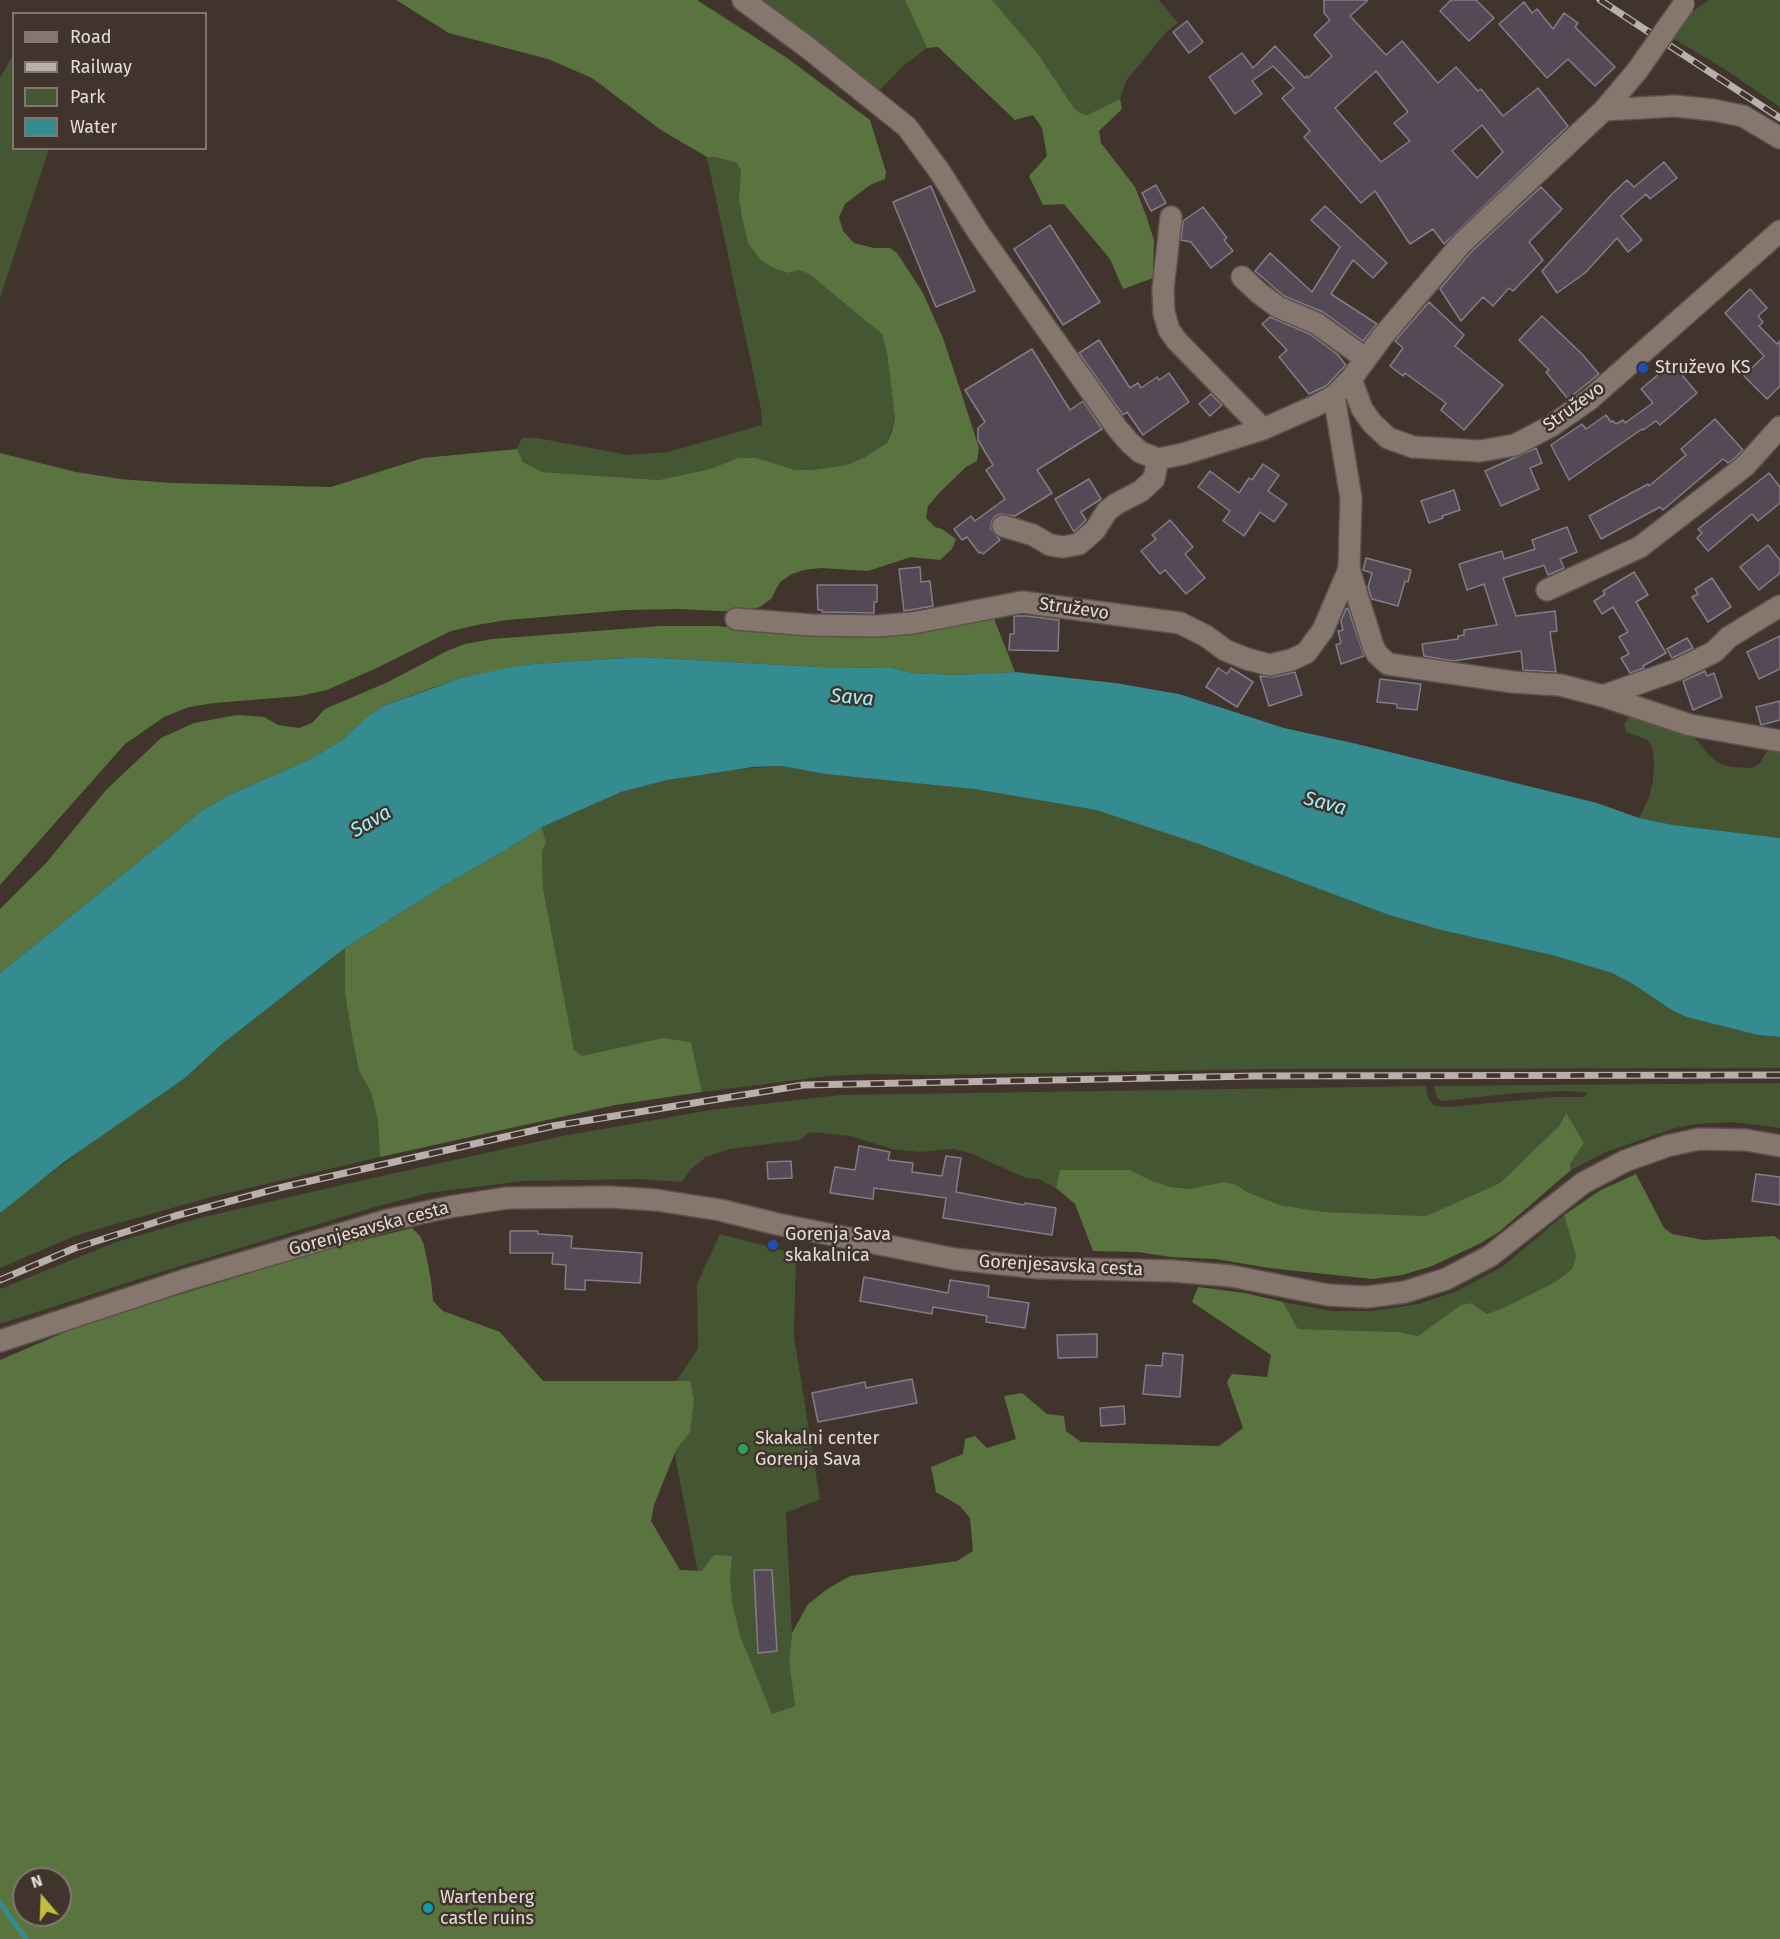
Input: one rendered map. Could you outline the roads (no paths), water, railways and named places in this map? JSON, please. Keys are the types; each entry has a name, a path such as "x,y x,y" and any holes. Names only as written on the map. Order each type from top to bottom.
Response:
{"street":[{"path":"743,0 807,47 907,127 940,172 978,232 1117,428 1140,452 1158,459 1263,429 1334,396 1351,379 1365,358 1462,243 1604,110 1637,70 1686,2"},
{"path":"1604,110 1676,106 1713,110 1743,116 1780,138"},
{"path":"1171,217 1163,289 1164,313 1169,330 1263,429"},
{"name":"Struževo","path":"1351,379 1362,409 1372,423 1388,438 1413,447 1480,451 1515,445 1551,426 1590,399 1780,231"},
{"path":"1242,278 1278,307 1316,323 1365,358"},
{"name":"Struževo","path":"1334,396 1351,498 1349,569 1373,646 1377,654 1388,664 1513,682 1560,685 1603,696 1690,725 1780,741"},
{"path":"1547,590 1640,547 1745,466 1780,427"},
{"path":"1003,526 1033,535 1050,545 1063,547 1079,544 1095,530 1107,511 1141,491 1154,479 1158,459"},
{"name":"Struževo","path":"736,619 811,626 877,626 913,623 1022,602 1180,622 1206,636 1225,650 1270,665 1291,660 1306,652 1323,630 1349,569"},
{"path":"1603,696 1679,669 1714,652 1730,637 1780,606"},
{"name":"Gorenjesavska cesta","path":"0,1341 188,1279 388,1220 507,1198 610,1197 656,1200 709,1208 777,1224 955,1259 1039,1268 1173,1271 1231,1276 1328,1296 1367,1297 1405,1292 1455,1274 1490,1256 1583,1183 1625,1161 1667,1146 1700,1139 1746,1140 1780,1146"}],"water":[{"name":"Sava","path":"641,657 818,667 892,668 913,673 957,675 1015,672 1115,683 1179,694 1284,728 1597,803 1639,818 1673,825 1780,838 1780,1037 1758,1035 1686,1017 1612,973 1552,955 1441,930 1389,915 1199,844 1096,810 974,789 825,774 782,766 753,767 667,780 621,792 542,827 345,948 222,1044 185,1078 64,1162 0,1213 0,973 203,810 231,794 311,759 342,740 368,716 383,706 461,678 508,668 533,664"}],"waterway":[{"path":"0,1903 26,1939"}],"railway":[{"path":"1600,0 1780,118"},
{"path":"0,1280 75,1248 175,1216 279,1188 553,1126 804,1085 1254,1076 1780,1075"}],"place":[{"name":"Struževo KS","path":"1643,368"},
{"name":"Gorenja Sava skakalnica","path":"773,1245"},
{"name":"Skakalni center Gorenja Sava","path":"743,1449"},
{"name":"Wartenberg castle ruins","path":"428,1908"}]}
